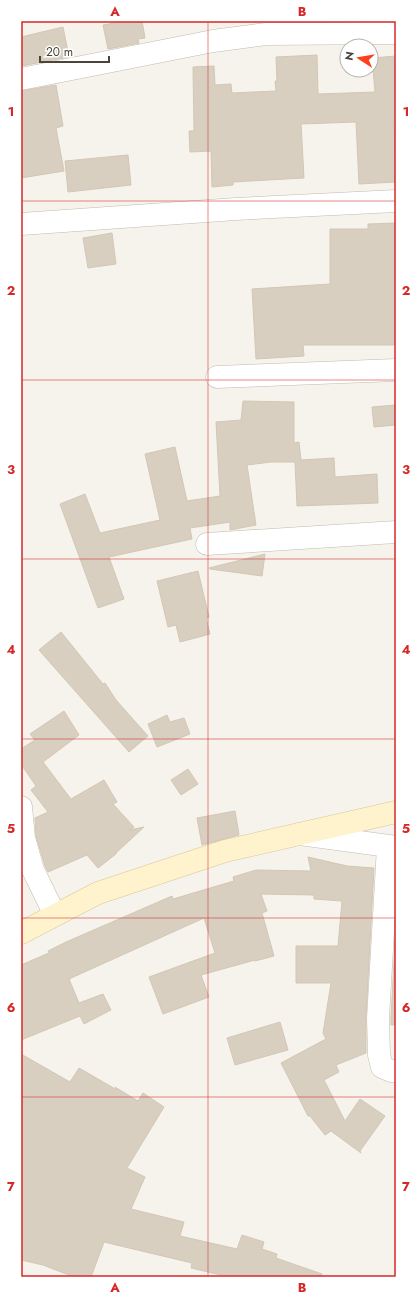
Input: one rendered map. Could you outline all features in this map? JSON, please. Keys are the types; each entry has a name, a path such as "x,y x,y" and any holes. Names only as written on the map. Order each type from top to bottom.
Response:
{"street":[{"path":"21,79 212,41 266,34 396,33"},
{"path":"21,224 236,209 396,201"},
{"path":"218,376 396,370"},
{"path":"207,544 396,532"},
{"path":"21,807 24,838 33,870 55,915"},
{"path":"21,933 98,893 225,851 396,812"},
{"path":"296,834 392,847 378,1018 379,1055 382,1067 391,1071 396,1071"}],"building":[{"path":"126,21 142,21 145,38 138,39 139,43 108,49 103,25"},
{"path":"63,27 69,57 21,66 21,37"},
{"path":"317,55 318,94 375,92 374,78 379,78 379,57 396,56 396,120 394,120 396,182 359,184 356,122 301,124 304,178 233,182 233,185 212,187 211,151 190,152 189,131 194,131 193,67 214,66 215,85 231,84 232,93 276,91 276,57"},
{"path":"56,85 63,126 56,128 64,171 21,178 21,91"},
{"path":"128,155 131,185 68,192 65,161"},
{"path":"396,223 396,345 303,345 304,356 256,359 252,289 330,284 330,229 368,229 368,224"},
{"path":"112,233 116,264 88,268 83,238"},
{"path":"243,401 294,402 294,443 299,442 301,460 334,458 335,477 377,474 378,503 297,506 295,462 271,462 247,465 256,525 230,530 230,522 190,528 192,539 109,557 124,599 98,608 60,504 85,494 100,533 160,520 145,454 175,447 187,501 220,496 216,422 241,420"},
{"path":"396,405 396,425 374,427 372,407"},
{"path":"265,554 262,576 209,568"},
{"path":"198,571 209,617 206,618 210,634 180,642 176,625 168,627 157,581"},
{"path":"61,632 103,684 105,683 116,700 148,736 129,752 39,650"},
{"path":"64,711 79,735 43,762 71,799 104,780 117,802 113,804 134,827 129,830 144,827 116,854 98,868 87,855 48,872 36,836 35,818 48,812 31,790 36,786 21,764 21,749 35,740 30,734"},
{"path":"167,715 170,722 184,718 190,734 157,747 148,724"},
{"path":"188,769 198,784 181,795 171,780"},
{"path":"235,811 239,835 202,845 197,818"},
{"path":"308,857 347,866 374,868 366,1017 366,1053 336,1065 339,1072 324,1080 345,1121 360,1099 385,1116 360,1151 361,1153 331,1131 325,1135 310,1116 308,1116 281,1063 326,1039 323,1033 331,983 296,983 296,946 338,946 342,901 314,899 314,895 261,894 267,911 262,913 274,956 201,975 209,997 163,1014 149,977 215,953 204,918 69,979 79,1003 103,994 111,1010 84,1024 80,1016 21,1040 21,965 49,953 48,951 66,942 172,896 173,899 234,881 233,877 256,870 311,871"},
{"path":"396,924 396,1025 391,1025 391,1018"},
{"path":"280,1022 288,1050 235,1065 227,1038"},
{"path":"21,1054 70,1082 79,1068 138,1101 143,1093 164,1107 127,1168 145,1177 131,1209 184,1222 180,1236 237,1249 242,1235 264,1242 262,1249 277,1254 276,1258 322,1274 321,1277 229,1277 191,1268 192,1263 104,1242 91,1277 74,1277 43,1265 21,1260"}]}
